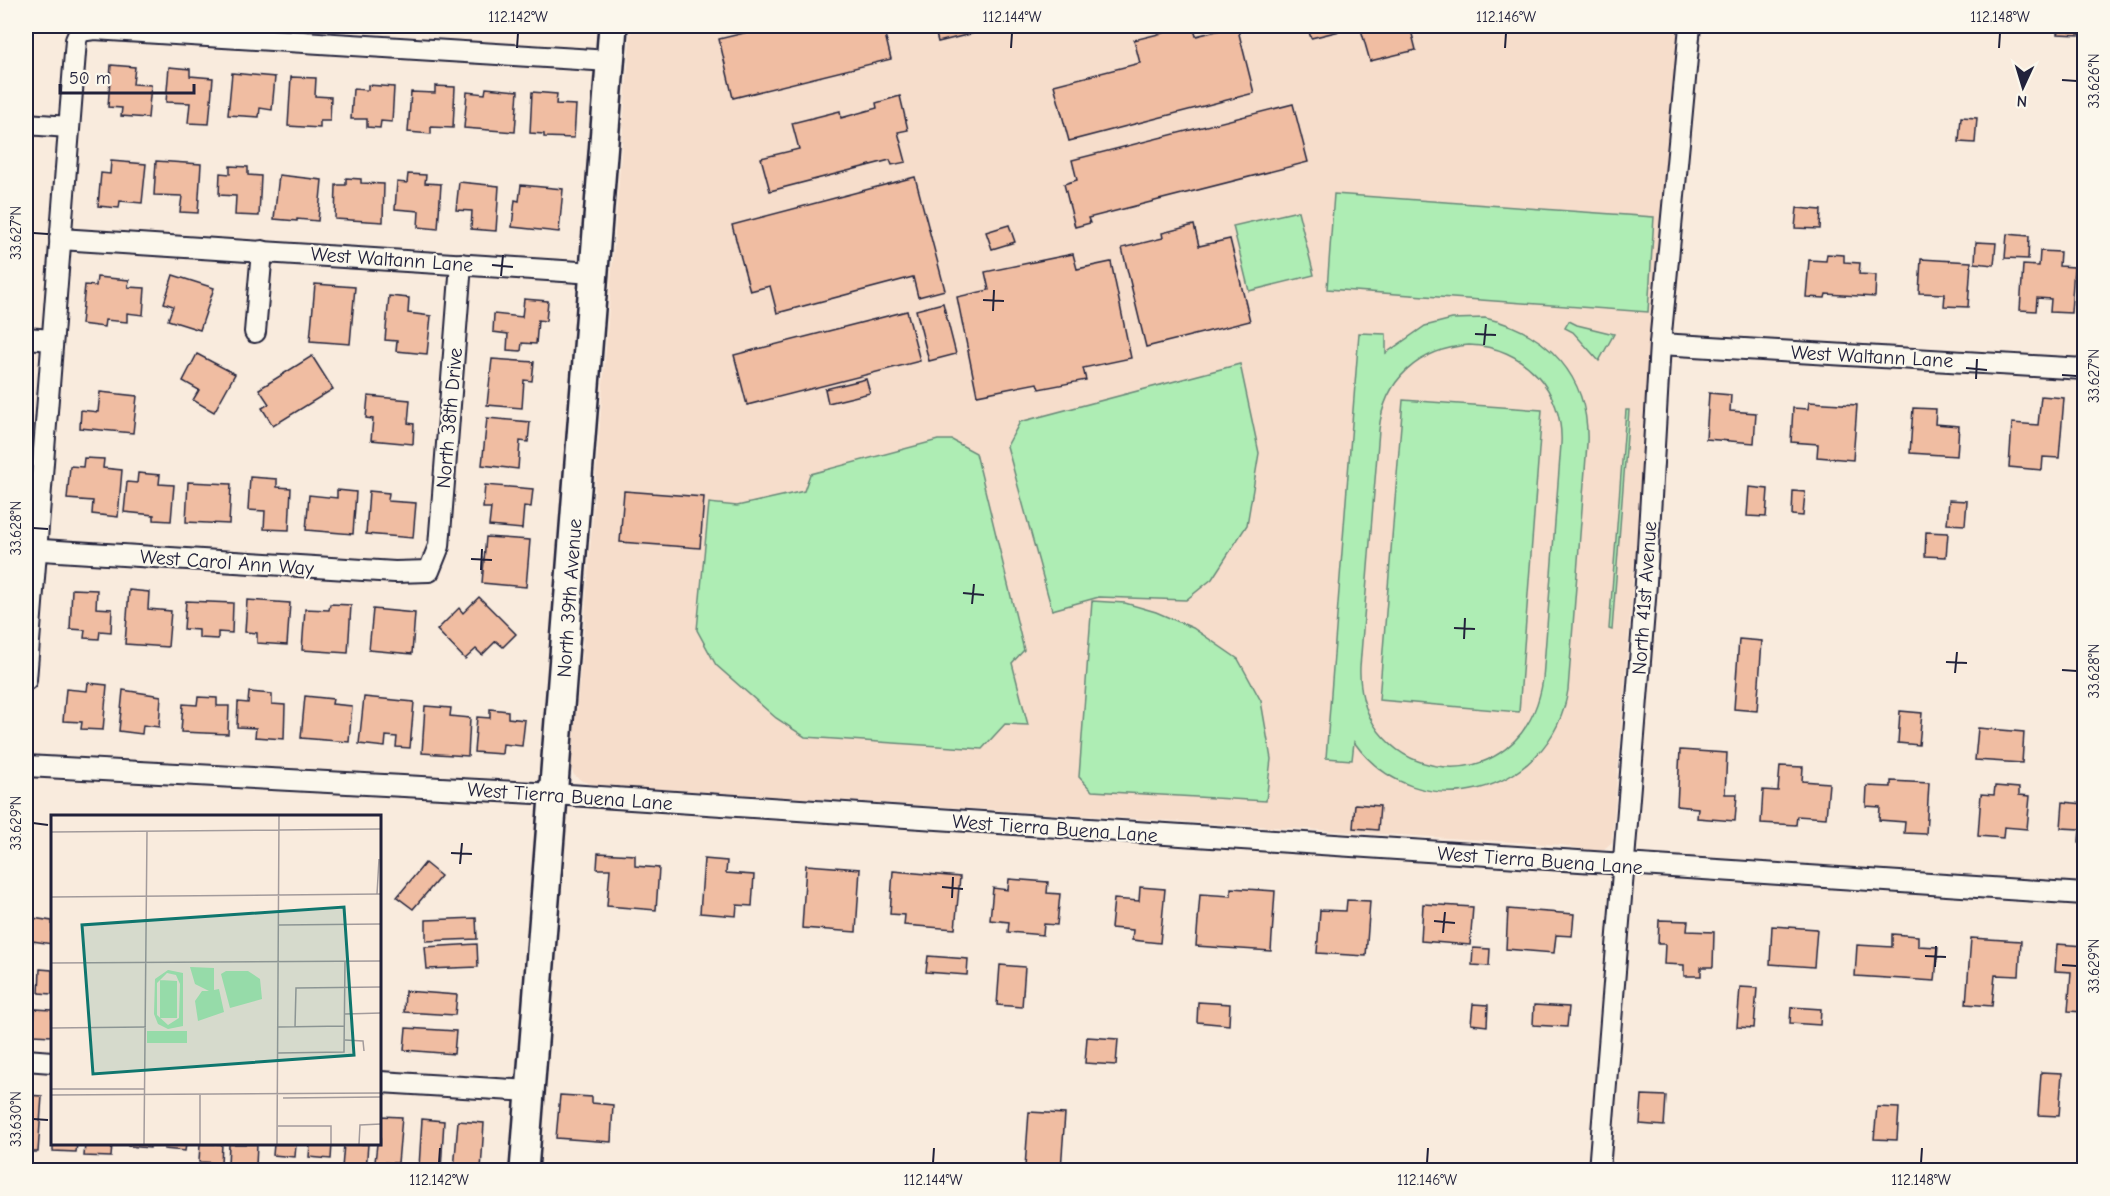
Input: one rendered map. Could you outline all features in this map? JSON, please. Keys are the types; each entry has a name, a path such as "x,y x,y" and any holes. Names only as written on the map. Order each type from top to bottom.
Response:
{"street":[{"name":"North 39th Avenue","path":"524,1170 613,26"},
{"name":"North 41st Avenue","path":"1599,1170 1645,599 1660,344 1690,26"},
{"path":"26,680 31,549 52,340 76,40 81,31 94,29 610,62"},
{"path":"26,124 69,127"},
{"name":"West Waltann Lane","path":"60,238 594,273"},
{"path":"255,332 262,251"},
{"name":"North 38th Drive","path":"429,571 439,546 461,264"},
{"path":"26,338 52,340"},
{"name":"West Waltann Lane","path":"1660,344 2085,369"},
{"name":"West Carol Ann Way","path":"31,549 395,572 429,571"},
{"name":"West Tierra Buena Lane","path":"26,766 554,794 2085,894"},
{"path":"26,1060 51,1062"},
{"path":"381,1082 531,1091"}],"shaded area":[{"path":"631,26 1678,26 1612,842 1603,850 1596,851 1561,845 595,785 582,781 574,775 571,768"}],"green space":[{"path":"1334,194 1654,217 1648,312 1327,289"},
{"path":"1298,211 1314,275 1249,291 1233,226"},
{"path":"1485,318 1528,334 1546,346 1573,378 1586,420 1587,444 1568,690 1557,726 1537,755 1510,776 1478,789 1445,792 1411,786 1380,769 1354,742 1352,760 1326,758 1359,333 1386,334 1386,353 1425,326 1452,319","holes":["1469,345 1489,347 1507,353 1536,375 1547,389 1560,424 1561,444 1543,679 1530,720 1506,749 1476,764 1443,767 1411,758 1384,738 1366,708 1360,667 1379,430 1382,412 1396,382 1420,360 1451,348"]},
{"path":"1569,321 1614,334 1599,361 1573,332 1565,328"},
{"path":"1240,364 1259,453 1247,525 1212,579 1186,600 1099,597 1052,610 1007,446 1020,422"},
{"path":"1403,400 1542,410 1519,712 1379,700"},
{"path":"1626,410 1629,410 1612,630 1609,629"},
{"path":"938,440 952,440 976,453 1024,650 1012,663 1028,725 1005,724 982,749 805,737 776,718 716,665 697,630 709,503 737,506 804,491 810,474"},
{"path":"1092,601 1125,603 1156,612 1193,628 1238,659 1261,701 1271,759 1266,801 1092,791 1079,777"}],"building":[{"path":"773,26 883,26 891,59 733,98 719,39"},
{"path":"934,26 1003,26 938,42"},
{"path":"1191,26 1196,36 1237,26 1254,93 1069,141 1054,85 1140,63 1134,40"},
{"path":"1307,26 1360,26 1311,38"},
{"path":"1360,26 1410,26 1416,50 1370,61"},
{"path":"2058,26 2080,26 2080,35 2057,34"},
{"path":"26,39 31,40 29,61 26,60"},
{"path":"26,65 29,66 28,89 26,89"},
{"path":"111,65 135,67 133,84 151,85 148,118 121,116 122,108 108,107"},
{"path":"169,67 190,69 190,76 213,78 209,124 188,123 190,103 166,102"},
{"path":"232,73 275,77 272,110 260,108 259,117 228,115"},
{"path":"291,77 316,78 315,96 331,97 330,121 320,121 320,128 288,126"},
{"path":"368,85 394,87 392,122 381,121 380,128 367,127 367,119 351,119 353,89 368,90"},
{"path":"435,86 455,87 453,128 431,127 431,134 408,132 411,92 435,93"},
{"path":"486,88 518,91 515,132 464,128 467,92 485,94"},
{"path":"532,92 557,94 556,104 576,105 574,138 544,137 544,134 530,133"},
{"path":"900,96 908,130 898,132 906,162 892,165 890,160 770,191 761,158 799,149 792,123 840,111 841,118 877,108 876,103"},
{"path":"1293,104 1308,162 1088,218 1090,223 1075,227 1064,184 1077,180 1072,160"},
{"path":"1961,117 1977,118 1975,143 1959,142"},
{"path":"111,161 146,164 142,203 120,201 119,208 98,206 101,173 110,174"},
{"path":"156,161 201,164 198,213 180,212 182,196 154,195"},
{"path":"230,166 248,167 248,175 261,176 259,216 235,215 236,196 219,195 220,173 230,174"},
{"path":"408,174 426,175 425,183 441,184 438,229 418,227 419,211 395,209 397,182 407,183"},
{"path":"279,175 322,180 318,221 274,219"},
{"path":"915,177 945,290 918,297 913,277 777,313 770,286 750,291 732,225"},
{"path":"346,178 361,179 361,183 384,184 383,222 335,219 336,185 346,185"},
{"path":"459,182 499,186 496,231 471,229 472,211 456,210"},
{"path":"521,185 563,189 559,232 512,227 515,200 519,201"},
{"path":"1797,208 1821,210 1820,229 1795,228"},
{"path":"1009,225 1015,242 992,249 986,232"},
{"path":"1194,225 1199,246 1230,239 1250,321 1146,347 1122,248 1163,238 1162,233"},
{"path":"2007,234 2029,236 2028,259 2005,258"},
{"path":"1976,242 1996,243 1994,265 1975,263"},
{"path":"2040,251 2060,252 2059,266 2074,267 2071,313 2050,312 2051,299 2037,298 2036,311 2020,310 2023,265 2039,266"},
{"path":"1073,254 1077,269 1111,262 1131,358 1083,368 1086,380 1039,389 1037,383 977,395 957,297 989,290 985,272"},
{"path":"1827,254 1844,255 1844,262 1860,263 1859,274 1876,275 1875,297 1826,294 1825,298 1806,297 1809,260 1826,261"},
{"path":"1921,259 1971,262 1968,307 1944,306 1945,294 1919,293"},
{"path":"173,275 214,288 200,330 168,320 173,306 164,303"},
{"path":"97,277 129,280 128,287 145,288 143,315 127,313 127,322 105,320 104,327 81,324 85,285 96,286"},
{"path":"315,284 355,287 350,344 310,341"},
{"path":"389,296 409,298 408,313 431,316 427,354 396,351 397,341 385,340"},
{"path":"524,299 548,301 546,321 538,320 536,344 522,343 521,351 507,350 508,334 493,332 494,314 522,317"},
{"path":"943,303 956,354 929,361 916,310"},
{"path":"907,311 920,361 747,405 734,355"},
{"path":"197,354 235,374 214,412 193,400 199,390 183,381"},
{"path":"312,356 333,389 273,426 262,408 269,404 259,389"},
{"path":"492,359 534,362 532,381 524,380 522,408 487,405"},
{"path":"866,379 870,393 828,403 825,389"},
{"path":"100,392 137,396 133,433 80,428 81,410 98,412"},
{"path":"1709,393 1731,395 1730,411 1756,413 1754,443 1706,439"},
{"path":"368,396 410,400 408,423 414,424 413,444 371,440 373,419 366,418"},
{"path":"2041,396 2064,398 2059,458 2043,457 2042,470 2009,467 2012,423 2038,425"},
{"path":"1809,402 1857,405 1853,460 1817,457 1818,444 1791,442 1793,408 1808,409"},
{"path":"1913,408 1936,409 1935,424 1959,426 1957,456 1910,453"},
{"path":"487,418 530,422 528,442 520,441 518,469 482,465"},
{"path":"84,458 104,459 103,468 122,470 118,517 92,514 93,501 67,499 70,466 83,467"},
{"path":"138,473 160,475 159,484 174,485 171,521 154,520 154,515 124,512 127,482 137,483"},
{"path":"250,477 277,479 277,487 291,488 289,530 264,529 265,511 248,510"},
{"path":"188,482 231,484 229,524 186,522"},
{"path":"485,485 533,489 531,507 524,506 522,529 489,526 491,508 483,508"},
{"path":"1749,487 1768,489 1766,517 1747,516"},
{"path":"337,490 356,492 353,534 306,530 309,495 337,498"},
{"path":"369,491 389,493 388,501 416,503 413,538 366,534"},
{"path":"624,491 704,497 700,548 620,542"},
{"path":"1793,491 1805,492 1803,516 1792,515"},
{"path":"1949,500 1967,501 1965,525 1947,524"},
{"path":"1926,532 1948,533 1946,557 1925,556"},
{"path":"486,537 530,540 526,587 482,583"},
{"path":"72,589 97,590 96,608 112,609 111,632 100,631 99,639 84,638 85,630 70,629"},
{"path":"129,590 149,592 148,609 171,611 168,647 125,644"},
{"path":"479,597 516,634 503,647 496,641 482,655 476,649 465,659 437,630 459,608 463,613"},
{"path":"247,600 290,603 287,645 257,643 257,633 245,632"},
{"path":"186,601 233,603 232,633 218,632 218,639 199,638 199,630 184,629"},
{"path":"330,604 351,605 348,653 302,650 305,609 329,610"},
{"path":"373,609 415,613 412,654 369,650"},
{"path":"1739,639 1762,641 1757,711 1734,709"},
{"path":"88,683 107,685 103,730 81,729 82,722 63,721 66,689 87,691"},
{"path":"123,690 161,696 159,727 143,725 142,734 119,731"},
{"path":"249,692 272,694 272,704 285,705 284,739 255,737 256,728 237,727 238,702 248,703"},
{"path":"305,696 333,699 332,704 352,706 349,742 301,738"},
{"path":"198,697 217,698 217,706 229,706 228,734 181,732 183,704 197,705"},
{"path":"364,697 414,702 410,748 396,747 397,737 386,736 385,747 359,744"},
{"path":"425,706 451,708 450,716 470,718 468,756 422,753"},
{"path":"490,709 508,711 508,718 525,720 522,746 503,744 502,754 474,752 477,717 490,718"},
{"path":"1900,711 1922,713 1919,745 1898,743"},
{"path":"1978,728 2024,732 2022,763 1975,760"},
{"path":"1680,750 1727,753 1725,794 1737,794 1735,821 1697,818 1698,808 1677,806"},
{"path":"1780,766 1803,767 1802,781 1829,783 1826,818 1797,816 1796,825 1761,823 1763,790 1778,791"},
{"path":"1891,781 1929,783 1926,834 1904,833 1905,822 1879,820 1880,807 1866,806 1867,786 1891,787"},
{"path":"1995,786 2019,788 2019,795 2030,796 2027,829 2004,827 2003,838 1978,836 1981,794 1994,795"},
{"path":"2063,802 2084,804 2084,844 2079,843 2080,829 2061,828"},
{"path":"1355,804 1380,806 1378,830 1353,828"},
{"path":"598,853 635,855 635,866 659,868 656,910 607,906 610,869 597,869"},
{"path":"704,859 727,861 726,873 754,875 752,906 737,905 736,916 700,913"},
{"path":"425,863 441,876 413,909 397,897"},
{"path":"806,865 860,869 856,932 802,928"},
{"path":"893,871 960,877 955,929 904,925 905,915 890,914"},
{"path":"1009,879 1048,882 1047,893 1060,894 1057,925 1044,924 1043,935 1008,932 1009,922 990,920 993,888 1008,890"},
{"path":"1140,887 1165,889 1160,943 1132,940 1133,930 1111,928 1114,899 1139,901"},
{"path":"1231,888 1275,891 1271,951 1196,946 1200,894 1231,896"},
{"path":"1347,900 1370,901 1366,956 1317,953 1320,910 1346,911"},
{"path":"1423,904 1473,907 1470,945 1421,941"},
{"path":"1508,909 1574,914 1572,936 1556,935 1554,953 1506,949"},
{"path":"26,917 51,921 51,944 26,940"},
{"path":"476,918 477,939 426,941 426,920"},
{"path":"1659,920 1688,921 1687,931 1714,932 1713,967 1701,967 1701,976 1684,976 1684,965 1664,964 1665,944 1658,944"},
{"path":"1772,926 1817,929 1814,967 1770,964"},
{"path":"1892,934 1918,936 1918,946 1938,947 1935,981 1855,976 1857,945 1892,947"},
{"path":"1971,938 2021,941 2019,976 1995,975 1992,1006 1966,1004"},
{"path":"477,944 478,967 427,969 425,947"},
{"path":"2057,944 2084,946 2084,1012 2068,1011 2071,972 2055,971"},
{"path":"1473,948 1490,949 1489,966 1472,965"},
{"path":"928,956 968,959 967,975 926,972"},
{"path":"1000,965 1025,967 1022,1007 997,1005"},
{"path":"40,969 51,970 51,994 39,993"},
{"path":"1740,987 1757,988 1754,1028 1737,1027"},
{"path":"405,991 457,995 455,1015 404,1012"},
{"path":"1198,1002 1230,1004 1229,1025 1197,1022"},
{"path":"1473,1004 1488,1005 1487,1026 1471,1024"},
{"path":"1534,1005 1569,1007 1567,1027 1533,1025"},
{"path":"1791,1007 1821,1009 1820,1025 1790,1023"},
{"path":"35,1009 51,1010 51,1036 33,1035"},
{"path":"406,1028 456,1031 454,1054 404,1050"},
{"path":"1087,1037 1118,1039 1116,1065 1085,1063"},
{"path":"2041,1072 2062,1073 2059,1116 2038,1115"},
{"path":"26,1095 42,1096 38,1152 26,1152"},
{"path":"560,1095 592,1097 592,1103 613,1105 611,1142 556,1138"},
{"path":"1642,1095 1666,1096 1664,1126 1640,1124"},
{"path":"1877,1107 1899,1108 1897,1140 1874,1139"},
{"path":"1029,1112 1065,1114 1061,1169 1025,1167"},
{"path":"381,1116 402,1117 398,1163 375,1162 377,1145 381,1145"},
{"path":"422,1119 444,1121 441,1169 419,1167"},
{"path":"458,1121 484,1123 481,1170 454,1170"},
{"path":"53,1145 77,1145 76,1152 53,1151"},
{"path":"85,1145 112,1145 111,1157 84,1156"},
{"path":"150,1145 150,1148 128,1146"},
{"path":"165,1145 186,1145 185,1151 164,1149"},
{"path":"200,1145 222,1145 221,1163 199,1162"},
{"path":"229,1145 257,1145 256,1166 228,1165"},
{"path":"274,1145 296,1145 295,1157 273,1155"},
{"path":"310,1145 332,1145 331,1159 309,1157"},
{"path":"344,1145 368,1145 366,1170 342,1168"}]}
